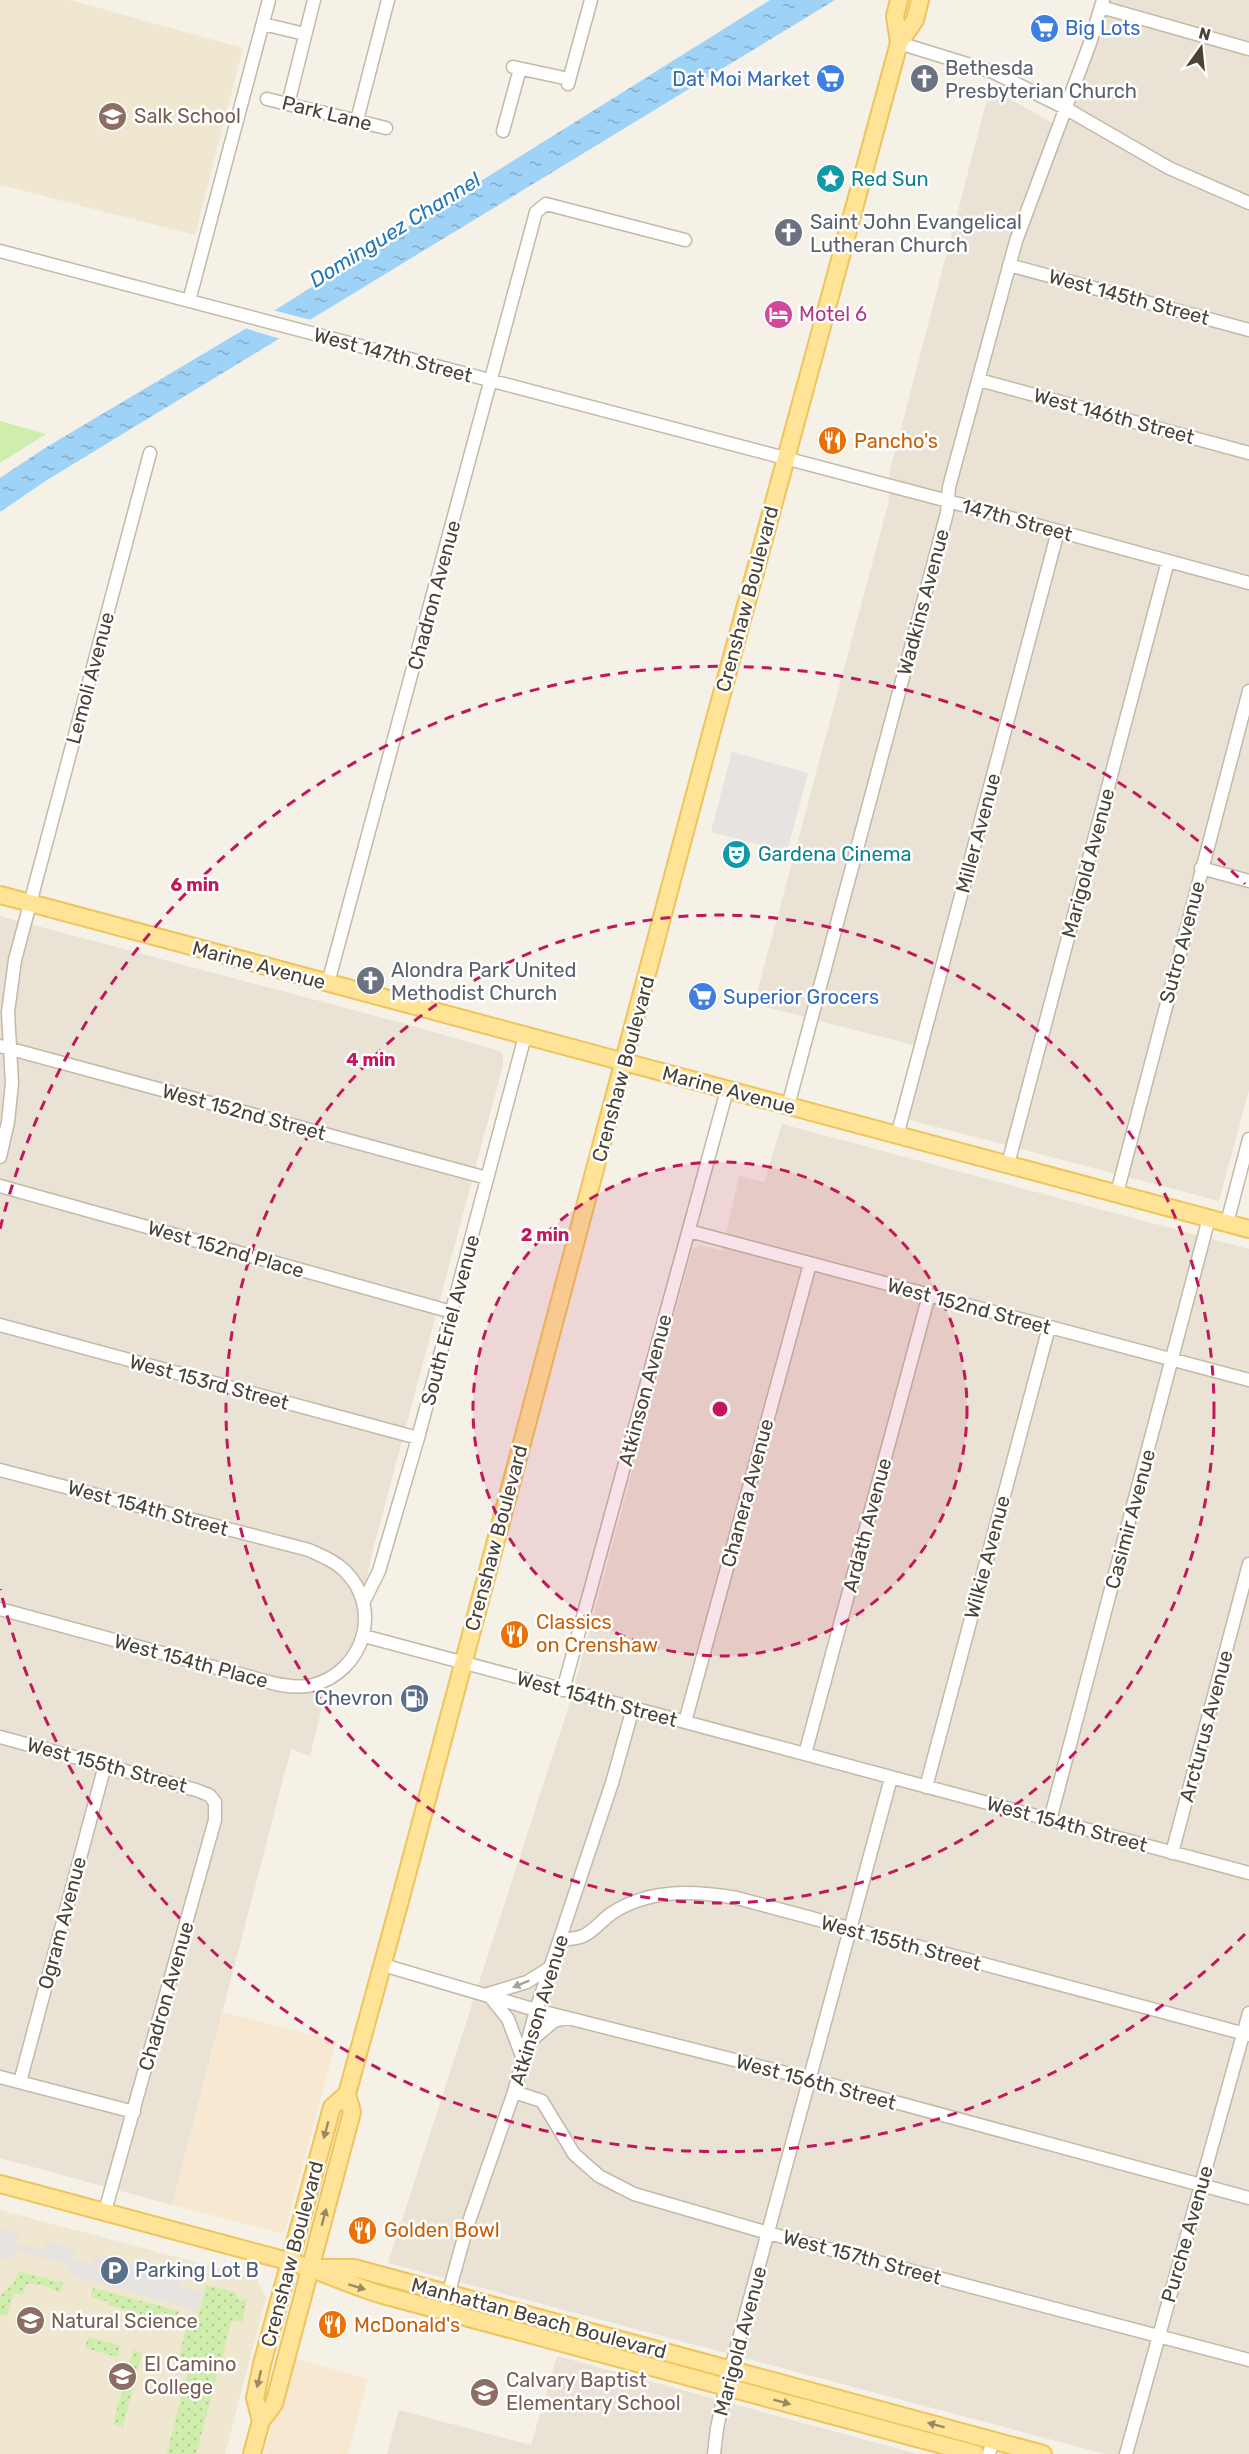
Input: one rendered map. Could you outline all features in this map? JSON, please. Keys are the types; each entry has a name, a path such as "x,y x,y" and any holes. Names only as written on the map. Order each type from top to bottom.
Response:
{"main road":[{"name":"Crenshaw Boulevard","path":"899,0 895,16 899,43"},
{"name":"Crenshaw Boulevard","path":"252,2454 261,2421 274,2404 311,2268 352,2112 347,2094 785,459 899,43 915,20 920,0"},
{"name":"Marine Avenue","path":"0,895 1249,1229"},
{"name":"Crenshaw Boulevard","path":"261,2421 255,2398 332,2107 347,2094"},
{"name":"Manhattan Beach Boulevard","path":"0,2184 291,2262 349,2285 976,2454"},
{"name":"Manhattan Beach Boulevard","path":"311,2268 354,2268 731,2370 991,2447 1043,2454"}],"street":[{"path":"189,301 269,0"},
{"path":"288,104 314,0"},
{"path":"357,120 388,0"},
{"path":"503,131 517,68 569,81 591,0"},
{"path":"1102,4 1249,49"},
{"name":"Wadkins Avenue","path":"788,1106 944,525 949,487 1009,265 1102,4"},
{"path":"263,24 305,34"},
{"path":"899,43 993,72 1065,108 1169,168 1249,203"},
{"name":"Park Lane","path":"267,99 386,128"},
{"name":"Chadron Avenue","path":"328,983 536,212 539,207 546,204 685,240"},
{"name":"West 147th Street","path":"0,251 785,459"},
{"name":"West 145th Street","path":"1009,265 1249,330"},
{"name":"West 146th Street","path":"978,380 1249,453"},
{"name":"Lemoli Avenue","path":"0,1157 10,1104 6,1047 11,978 150,453"},
{"name":"147th Street","path":"785,459 1249,583"},
{"name":"Miller Avenue","path":"897,1136 1058,531"},
{"name":"Marigold Avenue","path":"1008,1164 1167,561"},
{"name":"Sutro Avenue","path":"1117,1193 1249,691"},
{"path":"1201,868 1249,881"},
{"name":"South Eriel Avenue","path":"364,1601 380,1571 418,1438 525,1036"},
{"name":"West 152nd Street","path":"6,1047 488,1178"},
{"name":"Atkinson Avenue","path":"563,1690 727,1090"},
{"path":"1227,1223 1249,1139"},
{"name":"West 152nd Place","path":"0,1186 452,1312"},
{"name":"Casimir Avenue","path":"1050,1820 1209,1218"},
{"name":"West 152nd Street","path":"689,1232 1249,1380"},
{"name":"Chanera Avenue","path":"685,1722 810,1264"},
{"name":"Ardath Avenue","path":"805,1754 929,1295"},
{"name":"West 153rd Street","path":"0,1325 418,1438"},
{"name":"Wilkie Avenue","path":"926,1787 1049,1327"},
{"name":"West 154th Street","path":"0,1470 309,1550 329,1559 344,1570 354,1582 364,1601"},
{"name":"Arcturus Avenue","path":"1172,1853 1249,1564"},
{"path":"364,1601 366,1617 364,1636"},
{"name":"West 154th Place","path":"0,1609 276,1684 296,1687 314,1684 335,1675 350,1661 364,1636"},
{"name":"West 154th Street","path":"364,1636 1249,1873"},
{"name":"Atkinson Avenue","path":"445,2311 466,2230 514,2092 536,2010 612,1783 633,1708"},
{"name":"West 155th Street","path":"0,1737 196,1790"},
{"name":"Ogram Avenue","path":"20,2082 105,1765"},
{"name":"Marigold Avenue","path":"714,2454 726,2387 891,1778"},
{"name":"Chadron Avenue","path":"105,2211 215,1820 214,1802 209,1796 196,1790"},
{"name":"West 155th Street","path":"560,1940 583,1936 613,1913 664,1893 685,1891 737,1898 1246,2034"},
{"name":"West 156th Street","path":"383,1965 488,1994 536,2010 810,2079 1249,2198"},
{"path":"523,2059 512,2028 488,1994 527,1982 551,1967"},
{"name":"Purche Avenue","path":"1126,2454 1246,2034 1249,2013"},
{"path":"526,2045 554,2021 567,2018"},
{"path":"0,2077 134,2112"},
{"name":"West 157th Street","path":"514,2092 542,2101 574,2154 599,2176 618,2187 660,2202 768,2233 1249,2360"}],"shaded area":[{"name":"Salk School","path":"0,0 70,0 243,48 195,235 0,185"},
{"path":"1110,0 1249,0 1249,1090 1219,1201 906,1119 925,1048 754,1004 889,501 890,470 990,88 1065,130"},
{"path":"732,752 808,773 787,852 711,832"},
{"path":"0,916 417,1027 499,1051 503,1055 503,1065 372,1553 353,1643 348,1656 330,1673 310,1756 291,1749 172,2205 0,2158"},
{"path":"782,1124 1249,1249 1249,2454 1105,2454 388,2263 569,1705 692,1250 700,1245 722,1251 739,1176 764,1182"},
{"path":"223,2012 336,2041 285,2230 281,2233 172,2205"},
{"name":"El Camino College","path":"0,2210 256,2278 266,2298 225,2454 0,2454"},
{"name":"Parking Lot B","path":"0,2228 19,2233 16,2243 44,2251 47,2241 76,2249 73,2259 91,2264 94,2254 182,2277 180,2287 203,2292 198,2310 68,2275 71,2265 15,2250 11,2260 0,2258"},
{"path":"557,2356 918,2454 387,2454 399,2410 531,2445"},
{"path":"290,2357 368,2379 348,2454 264,2454"}],"green space":[{"path":"0,421 46,434 0,463"},
{"path":"19,2271 63,2283 60,2293 43,2285 26,2284 23,2295 14,2293 7,2316 0,2315 0,2296 13,2284"},
{"path":"206,2285 234,2292 241,2301 247,2298 242,2322 232,2320 196,2454 167,2454 189,2365 178,2361 190,2314 198,2316"},
{"path":"93,2288 179,2311 177,2316 161,2312 159,2319 108,2305 109,2302 91,2297"},
{"path":"88,2337 120,2346 117,2357 85,2348"},
{"path":"133,2350 142,2353 123,2427 113,2424"}],"water":[{"path":"770,0 835,0 47,480 0,512 0,478 45,448 240,332"}],"pier":[{"path":"269,309 315,321 284,340 241,327"}],"place":[{"name":"Big Lots","path":"1044,28"},
{"name":"Dat Moi Market","path":"831,79"},
{"name":"Bethesda Presbyterian Church","path":"924,79"},
{"name":"Salk School","path":"113,116"},
{"name":"Red Sun","path":"830,179"},
{"name":"Saint John Evangelical Lutheran Church","path":"789,233"},
{"name":"Motel 6","path":"778,314"},
{"name":"Pancho's","path":"833,441"},
{"name":"Gardena Cinema","path":"737,854"},
{"name":"Alondra Park United Methodist Church","path":"370,981"},
{"name":"Superior Grocers","path":"702,997"},
{"name":"Classics on Crenshaw","path":"515,1634"},
{"name":"Chevron","path":"414,1698"},
{"name":"Golden Bowl","path":"363,2230"},
{"name":"Parking Lot B","path":"114,2270"},
{"name":"Natural Science","path":"30,2321"},
{"name":"McDonald's","path":"333,2325"},
{"name":"El Camino College","path":"123,2376"},
{"name":"Calvary Baptist Elementary School","path":"485,2392"}],"water label":[{"name":"Dominguez Channel","path":"395,230"}]}
